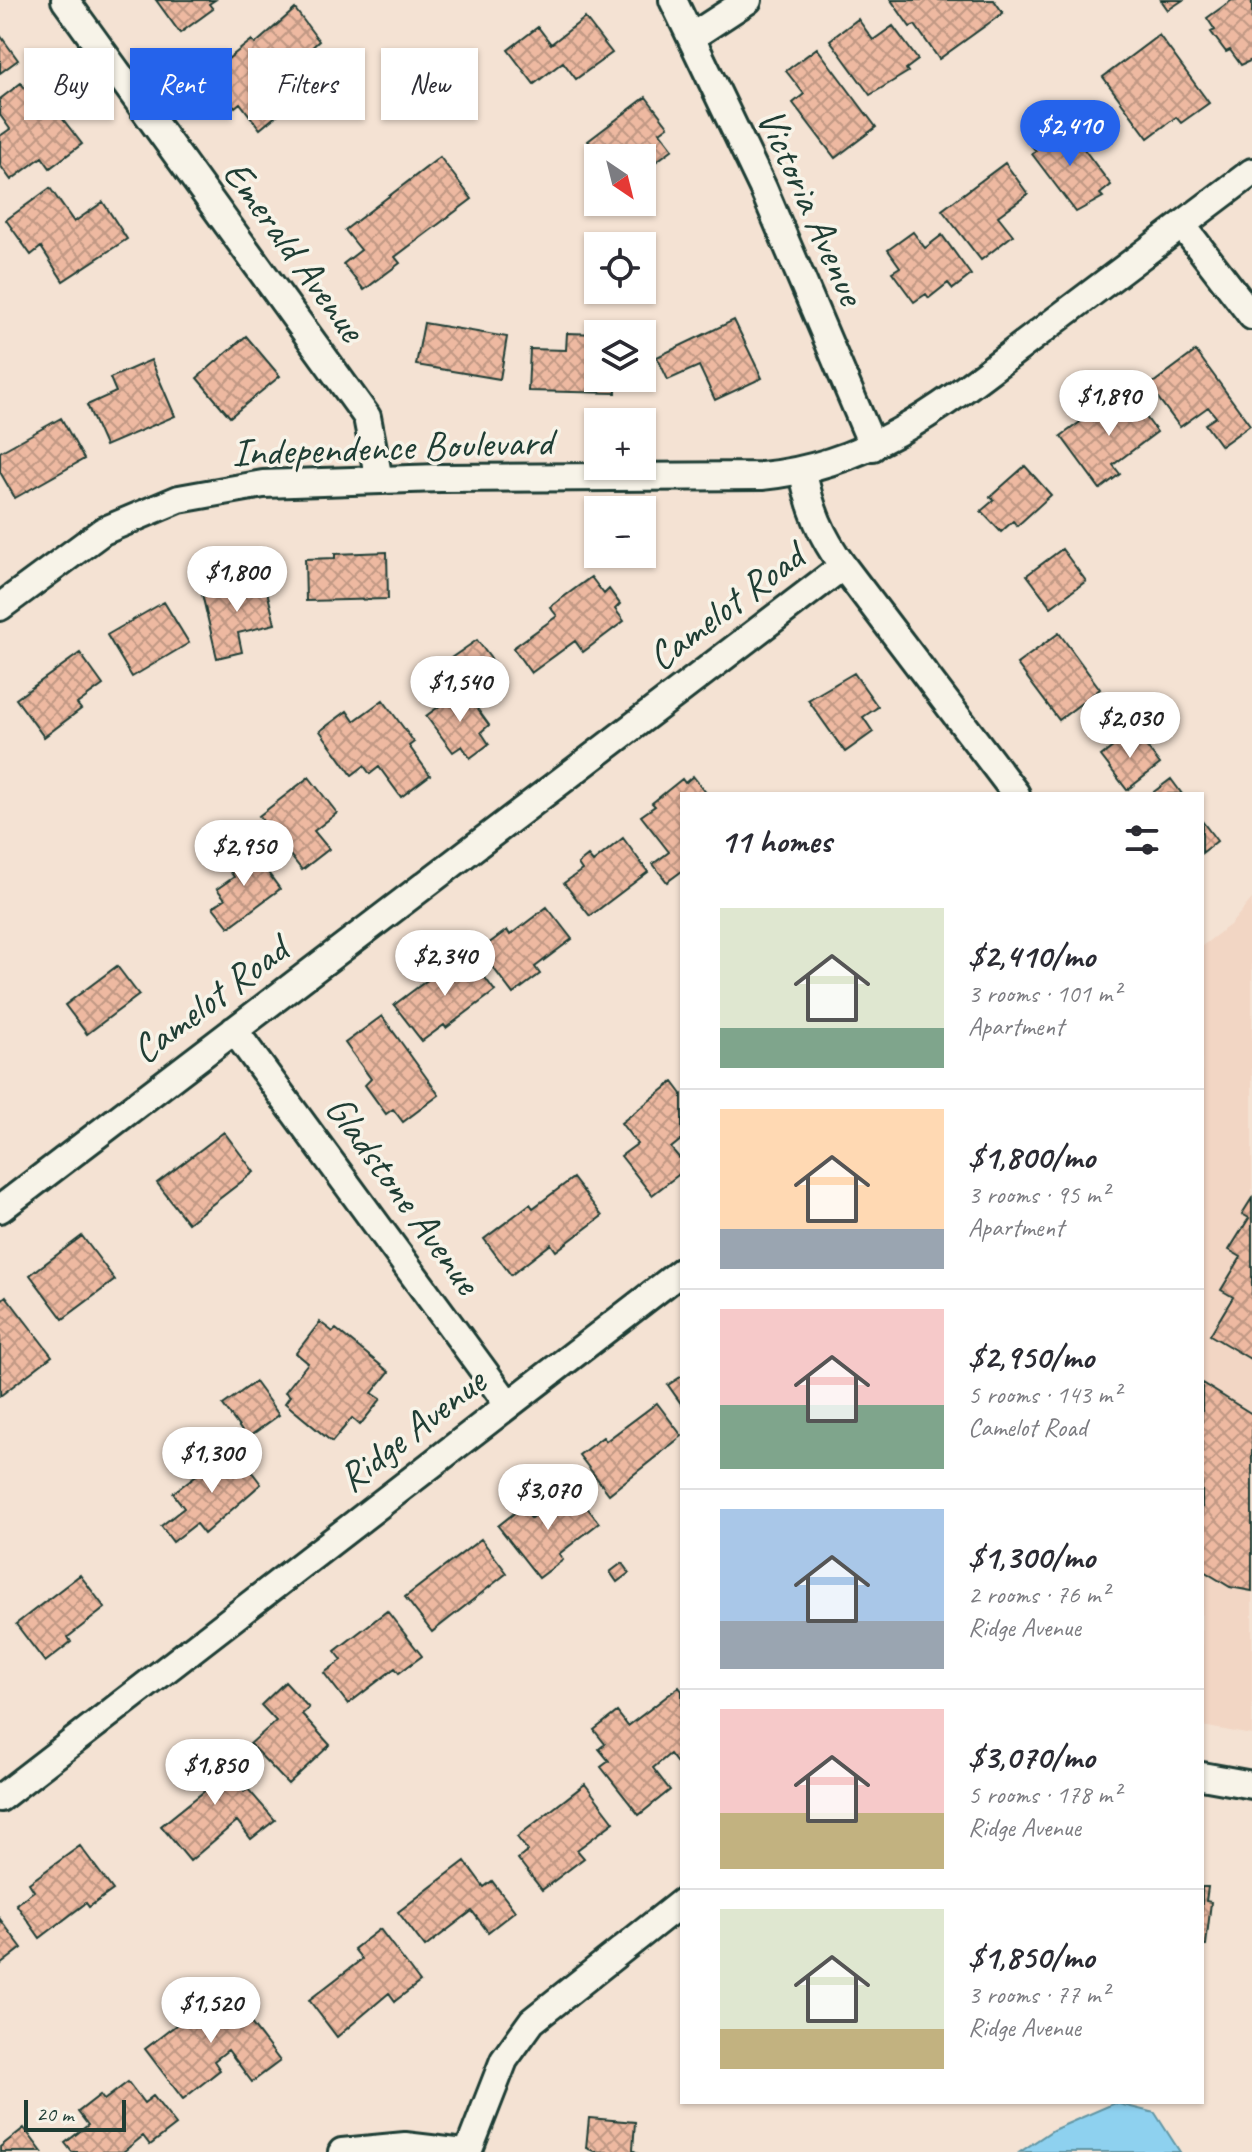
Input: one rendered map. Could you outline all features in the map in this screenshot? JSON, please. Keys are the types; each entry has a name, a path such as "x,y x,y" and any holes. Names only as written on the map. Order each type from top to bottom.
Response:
{"street":[{"name":"Emerald Avenue","path":"65,0 367,417 379,480"},
{"name":"Victoria Avenue","path":"673,0 693,36 763,188 873,447"},
{"path":"693,36 748,0"},
{"name":"Independence Boulevard","path":"0,607 103,531 179,499 263,484 732,477 803,472 873,447 926,418 1252,172"},
{"path":"1182,225 1252,316"},
{"name":"Camelot Road","path":"0,1209 843,566 822,538 810,507 803,472"},
{"path":"843,566 1014,792"},
{"name":"Gladstone Avenue","path":"234,1030 508,1404"},
{"name":"Ridge Avenue","path":"0,1798 680,1273"},
{"path":"1204,1776 1252,1785"},
{"path":"468,2152 504,2060 532,2021 680,1904"},
{"path":"342,2152 405,2146 456,2152"}],"shaded area":[{"path":"1252,899 1252,1735 1204,1726 1204,944 1230,925"}],"water":[{"path":"1119,2104 1155,2113 1180,2152 1020,2152 1053,2130"}],"building":[{"path":"156,0 215,0 209,4 213,9 180,33"},
{"path":"891,0 994,0 1003,13 939,59 915,25 910,27"},
{"path":"1161,0 1183,0 1168,10"},
{"path":"1232,0 1252,0 1252,60 1241,65 1211,32 1215,30 1207,18"},
{"path":"295,9 319,41 311,48 248,48 248,113 240,103 235,107 232,103 232,56 252,40 255,44"},
{"path":"585,18 612,53 576,79 563,62 534,84 508,50 538,27 551,44"},
{"path":"858,19 873,40 893,26 918,60 906,69 908,72 870,95 830,40"},
{"path":"0,35 18,60 0,73"},
{"path":"1159,35 1209,103 1181,123 1176,117 1148,138 1103,77"},
{"path":"817,48 876,127 835,158 793,103 804,94 786,71"},
{"path":"21,83 24,87 24,120 63,120 82,144 50,168 42,157 11,180 0,165 0,136 10,129 0,115 0,99"},
{"path":"646,97 668,126 660,132 673,149 656,162 656,144 590,144 588,141"},
{"path":"253,120 271,120 260,129"},
{"path":"1059,124 1063,130 1068,128 1111,185 1100,194 1103,197 1076,212 1032,154 1036,151 1031,145"},
{"path":"440,157 472,199 395,257 400,263 364,290 343,264 361,250 345,230"},
{"path":"1005,163 1028,194 998,216 1013,235 981,260 942,210"},
{"path":"50,188 74,222 103,202 127,239 63,281 41,247 31,255 6,220"},
{"path":"913,232 925,248 942,235 971,275 953,289 948,283 929,298 926,294 914,302 892,272 900,267 888,250"},
{"path":"734,320 762,378 715,400 699,366 668,380 657,357"},
{"path":"424,323 507,337 500,379 416,365"},
{"path":"567,333 584,334 584,392 616,393 528,391 530,349 566,350"},
{"path":"246,336 280,376 230,417 197,378"},
{"path":"1196,351 1250,425 1221,446 1205,424 1216,417 1208,407 1180,427 1149,386"},
{"path":"151,360 175,416 105,446 87,405 116,392 110,378"},
{"path":"1128,393 1157,432 1113,465 1120,474 1100,489 1061,436 1109,401 1112,405"},
{"path":"61,418 84,459 15,498 0,472 0,452"},
{"path":"1025,466 1051,495 1017,526 1013,521 1001,532 981,511 994,500 990,497"},
{"path":"1062,549 1086,581 1051,607 1027,575"},
{"path":"387,552 388,599 306,601 305,559 335,558 335,554"},
{"path":"591,577 604,594 609,589 620,604 615,609 624,621 583,652 575,641 531,673 513,648 557,616 550,607"},
{"path":"264,579 275,624 238,633 242,652 217,658 202,594"},
{"path":"164,602 189,643 132,677 107,635"},
{"path":"1059,633 1100,689 1059,720 1017,664"},
{"path":"477,640 494,663 468,682 451,658"},
{"path":"80,653 103,685 77,704 81,709 44,737 16,699"},
{"path":"854,673 878,707 863,717 873,732 845,752 808,700"},
{"path":"463,689 489,725 481,732 489,744 470,758 462,746 453,752 426,716"},
{"path":"383,700 414,742 409,746 430,775 401,797 379,767 370,774 364,766 352,775 320,731 347,711 354,721"},
{"path":"1134,731 1160,764 1127,790 1101,756"},
{"path":"693,776 705,792 680,792 680,872 667,882 653,864 669,852 641,816 682,779 685,783"},
{"path":"309,777 337,813 314,831 329,849 302,870 259,816"},
{"path":"1171,779 1181,792 1154,792"},
{"path":"1204,824 1217,841 1204,851"},
{"path":"623,838 648,872 590,916 564,883 582,870 578,864 588,856 593,862"},
{"path":"238,849 250,865 258,859 280,889 229,927 213,907 225,899 217,889 234,877 223,861"},
{"path":"547,907 572,939 535,967 540,974 513,994 480,950 507,930 510,935"},
{"path":"468,955 495,991 446,1028 444,1025 422,1041 394,1005 446,966 449,969"},
{"path":"117,966 139,995 87,1034 65,1005"},
{"path":"382,1016 439,1095 403,1122 393,1109 386,1114 365,1085 371,1079 345,1043"},
{"path":"673,1082 680,1091 680,1141 671,1148 680,1159 680,1174 652,1195 621,1156 637,1144 621,1123"},
{"path":"224,1132 254,1172 188,1223 157,1183"},
{"path":"573,1178 602,1216 556,1251 551,1244 511,1275 484,1239 530,1204 533,1208"},
{"path":"1252,1198 1252,1360 1210,1335 1233,1297 1221,1290 1241,1257 1229,1250 1249,1218 1242,1214"},
{"path":"82,1236 115,1280 63,1319 30,1275"},
{"path":"6,1296 52,1356 0,1396 0,1301"},
{"path":"320,1322 333,1332 336,1329 389,1372 372,1393 381,1399 360,1425 352,1418 332,1442 285,1403 290,1396 285,1392 308,1363 296,1353"},
{"path":"680,1377 680,1402 668,1385"},
{"path":"255,1382 279,1415 247,1438 223,1405"},
{"path":"1204,1384 1252,1414 1252,1591 1230,1587 1204,1571"},
{"path":"657,1403 680,1433 680,1438 609,1494 579,1455 603,1437 606,1441"},
{"path":"233,1447 261,1484 204,1534 196,1524 173,1542 161,1526 184,1508 173,1493"},
{"path":"575,1492 599,1523 559,1554 563,1560 539,1578 498,1526 522,1507 531,1518 554,1500 557,1504"},
{"path":"481,1539 507,1573 432,1632 405,1597"},
{"path":"622,1563 629,1573 617,1582 610,1572"},
{"path":"80,1575 105,1608 68,1637 71,1642 45,1662 16,1624"},
{"path":"387,1611 422,1656 399,1673 395,1668 348,1704 324,1673 342,1660 335,1651"},
{"path":"285,1682 309,1708 302,1714 330,1745 288,1784 250,1744 276,1721 261,1705"},
{"path":"680,1688 680,1765 670,1754 653,1768 670,1790 639,1815 601,1767 609,1761 599,1749 605,1744 594,1730 617,1712 628,1726"},
{"path":"210,1743 231,1768 226,1771 244,1792 248,1789 275,1820 251,1839 237,1821 190,1861 161,1826 207,1789 186,1763"},
{"path":"585,1784 614,1822 577,1850 584,1858 542,1890 518,1859 528,1851 517,1837"},
{"path":"80,1846 113,1890 89,1907 86,1903 40,1938 16,1904 34,1891 29,1883"},
{"path":"465,1861 484,1887 492,1881 515,1911 488,1932 472,1911 425,1947 398,1912"},
{"path":"1204,1887 1208,1887 1206,1901 1211,1902 1206,1945"},
{"path":"0,1919 22,1948 0,1965"},
{"path":"380,1929 420,1982 395,2001 389,1993 337,2037 309,2000 362,1959 354,1949"},
{"path":"224,1988 280,2061 252,2082 228,2050 214,2061 220,2070 183,2099 145,2049"},
{"path":"128,2082 144,2103 153,2096 176,2125 150,2145 143,2136 123,2152 72,2152 65,2143 88,2125 78,2112 100,2095 104,2100"},
{"path":"589,2118 635,2122 633,2150 636,2152 596,2152 586,2148"},
{"path":"24,2128 42,2152 0,2152 0,2147"}]}
